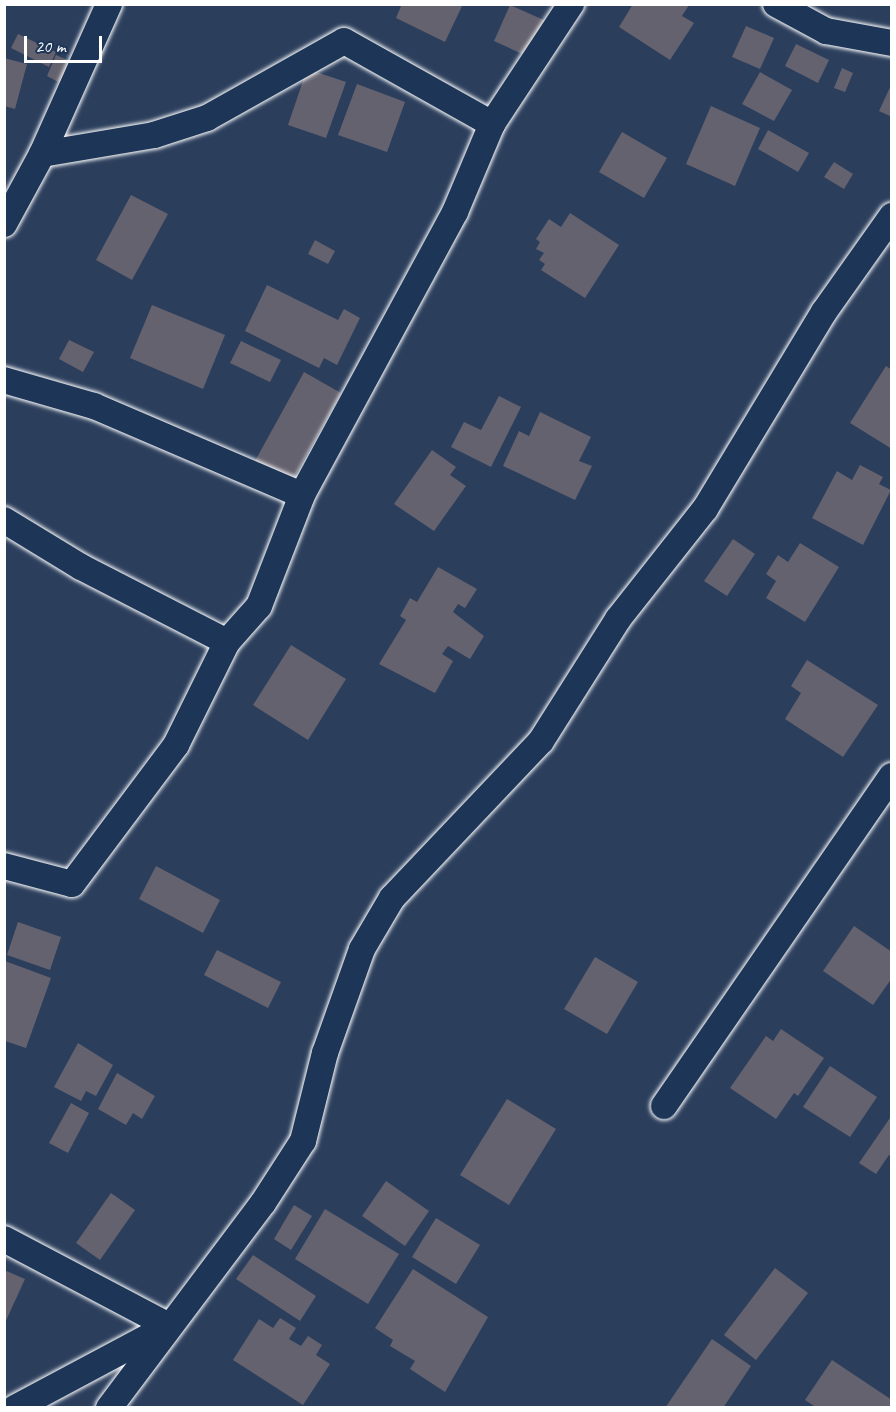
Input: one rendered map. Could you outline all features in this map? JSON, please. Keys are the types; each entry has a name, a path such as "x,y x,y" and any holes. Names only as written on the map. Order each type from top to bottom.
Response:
{"street":[{"path":"4,224 42,154 109,4"},
{"path":"4,866 72,884 115,832 176,745 227,642 258,606 302,495 455,212 492,124 571,4"},
{"path":"776,4 826,31 891,43"},
{"path":"42,154 154,135 207,118 344,41 492,124"},
{"path":"110,1407 263,1203 303,1141 325,1053 362,949 392,898 541,741 618,619 705,510 824,312 891,216"},
{"path":"4,380 94,406 302,495"},
{"path":"4,520 81,567 227,642"},
{"path":"664,1106 891,776"},
{"path":"4,1239 169,1326"},
{"path":"15,1407 169,1326"}],"building":[{"path":"402,4 463,4 445,42 396,18"},
{"path":"633,4 689,5 682,16 694,23 670,60 619,27"},
{"path":"510,5 546,21 529,57 494,41"},
{"path":"746,26 774,38 760,69 732,57"},
{"path":"18,34 56,52 49,67 11,48"},
{"path":"796,44 829,60 818,83 785,66"},
{"path":"56,55 74,63 64,85 47,76"},
{"path":"4,58 27,64 15,109 4,106"},
{"path":"842,68 853,73 845,92 834,88"},
{"path":"307,69 346,82 326,138 288,125"},
{"path":"760,72 792,90 774,121 742,104"},
{"path":"892,83 892,117 879,111"},
{"path":"357,84 405,102 387,152 338,135"},
{"path":"711,106 760,128 735,186 686,164"},
{"path":"768,130 809,153 798,172 758,149"},
{"path":"622,132 667,158 644,198 599,172"},
{"path":"834,162 853,174 844,189 824,177"},
{"path":"131,195 168,214 132,280 96,260"},
{"path":"570,213 619,245 585,298 541,270 545,264 539,260 544,253 536,249 540,242 536,239 549,219 561,227"},
{"path":"315,240 335,251 328,264 308,254"},
{"path":"267,285 338,320 344,309 360,318 337,365 324,358 319,368 245,331"},
{"path":"152,305 225,335 203,389 130,358"},
{"path":"69,340 94,352 83,372 59,359"},
{"path":"241,341 281,360 270,382 230,363"},
{"path":"886,366 892,370 892,449 850,423"},
{"path":"304,372 341,393 292,481 255,461"},
{"path":"499,396 521,407 491,467 451,447 464,422 481,430"},
{"path":"540,412 591,437 579,461 592,466 575,500 503,466 519,431 529,436"},
{"path":"432,450 456,467 450,475 466,486 434,531 394,504"},
{"path":"860,465 883,477 879,484 891,490 863,545 812,518 837,471 852,480"},
{"path":"733,539 755,554 727,596 704,581"},
{"path":"800,543 839,567 805,622 766,598 776,581 766,574 778,555 788,562"},
{"path":"438,567 477,589 465,608 458,604 453,612 484,636 470,659 448,646 442,654 453,661 435,693 379,664 406,620 400,616 410,598 417,602"},
{"path":"291,645 346,679 308,740 253,705"},
{"path":"807,660 878,705 843,757 785,719 801,693 791,686"},
{"path":"156,866 220,900 203,933 139,899"},
{"path":"18,922 61,937 50,970 7,955"},
{"path":"854,926 892,952 892,978 873,1005 823,971"},
{"path":"217,950 281,982 268,1008 204,975"},
{"path":"595,957 638,982 607,1034 564,1009"},
{"path":"5,961 51,978 26,1048 5,1041"},
{"path":"781,1029 824,1058 798,1096 794,1093 776,1119 730,1088 766,1036 773,1041"},
{"path":"78,1043 113,1065 96,1096 86,1091 81,1101 54,1087"},
{"path":"830,1066 877,1097 850,1137 803,1107"},
{"path":"117,1073 155,1096 142,1119 133,1113 126,1125 98,1109"},
{"path":"507,1099 556,1129 509,1205 460,1175"},
{"path":"71,1103 89,1113 68,1153 49,1143"},
{"path":"892,1115 892,1157 889,1155 876,1174 859,1163"},
{"path":"386,1181 429,1211 405,1246 362,1216"},
{"path":"111,1193 135,1210 100,1260 76,1243"},
{"path":"294,1205 312,1216 291,1250 274,1239"},
{"path":"325,1209 399,1254 368,1304 295,1259"},
{"path":"436,1218 480,1245 456,1284 412,1257"},
{"path":"253,1255 316,1296 300,1321 236,1279"},
{"path":"775,1268 808,1293 756,1360 724,1335"},
{"path":"413,1269 488,1317 445,1392 410,1369 415,1361 390,1346 393,1340 375,1328"},
{"path":"4,1270 25,1279 4,1325"},
{"path":"280,1318 296,1328 289,1339 301,1346 308,1336 322,1345 316,1355 330,1364 303,1405 233,1360 259,1319 273,1328"},
{"path":"712,1339 751,1366 723,1408 665,1408"},
{"path":"832,1360 892,1400 892,1408 817,1408 805,1400"}]}
